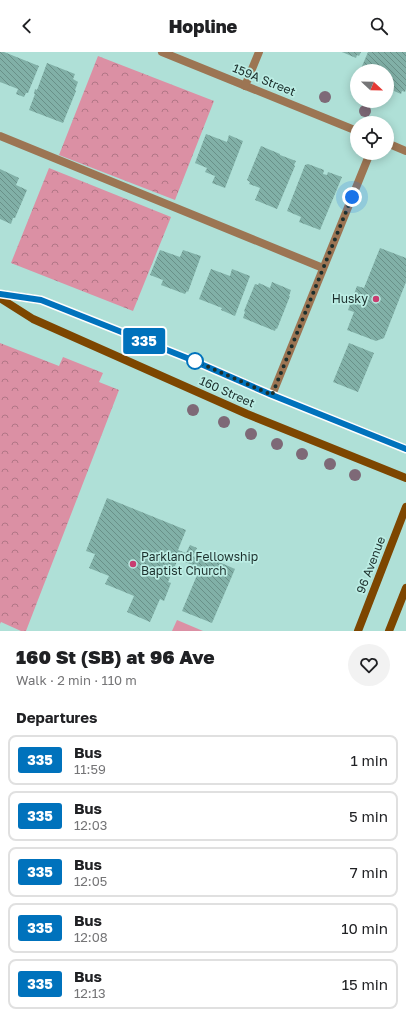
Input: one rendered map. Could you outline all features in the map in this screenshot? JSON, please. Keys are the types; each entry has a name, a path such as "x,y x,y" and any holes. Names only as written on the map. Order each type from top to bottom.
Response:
{"main road":[{"name":"160 Street","path":"0,294 41,300 187,358 272,395 406,449"},
{"name":"160 Street","path":"0,298 33,319 247,414 406,478"},
{"name":"96 Avenue","path":"358,631 406,507"},
{"path":"389,631 406,588"}],"street":[{"name":"159A Street","path":"162,52 350,128"},
{"path":"245,86 259,52"},
{"path":"0,136 323,268"},
{"path":"394,146 406,151"},
{"path":"272,395 367,160"}],"green space":[{"path":"98,56 214,101 175,200 59,155"},
{"path":"49,168 171,217 133,311 11,263"},
{"path":"0,343 59,366 63,357 103,373 99,382 119,390 26,631 21,631 1,622 0,624"},
{"path":"177,620 203,631 172,631"}],"building":[{"path":"0,52 4,52 39,66 28,93 26,93 24,97 16,94 18,89 0,82"},
{"path":"342,52 361,52 356,58"},
{"path":"368,52 406,52 405,92 402,91 401,94 394,91 394,64 363,64"},
{"path":"47,63 75,74 73,79 78,82 76,91 63,123 29,110 35,94 35,89 37,90"},
{"path":"206,134 227,142 229,135 243,141 225,188 212,183 215,176 205,172 207,168 195,163"},
{"path":"261,146 296,161 277,209 255,200 260,188 249,184 250,182 247,180"},
{"path":"308,164 324,170 323,174 327,175 328,172 342,177 320,230 299,222 301,217 287,211 305,165"},
{"path":"0,169 19,178 16,185 27,190 11,224 0,219"},
{"name":"Husky","path":"380,248 406,258 406,282 384,338 376,341 347,330 354,312 348,310 357,286 364,288"},
{"path":"160,250 180,257 183,250 201,256 188,292 187,291 185,294 161,285 163,280 150,275"},
{"path":"211,269 230,276 232,269 250,276 235,316 221,310 222,308 199,299"},
{"path":"272,282 291,290 290,296 275,331 243,318 244,311 255,284 258,285 259,283 270,288"},
{"path":"349,343 374,353 358,392 333,382"},
{"name":"Parkland Fellowship Baptist Church","path":"107,498 186,530 178,550 186,553 190,545 197,548 193,556 203,560 203,555 235,569 212,623 182,611 200,568 178,559 168,582 171,583 164,601 160,599 150,622 127,612 134,596 105,584 109,576 89,568 95,554 86,551"}],"bus line":[{"name":"335","path":"0,294 41,300 187,358 272,395 406,449"}],"place":[{"name":"Husky","path":"376,299"},
{"name":"Parkland Fellowship Baptist Church","path":"133,564"}],"route":[{"path":"195,361 272,395 352,197"}]}
